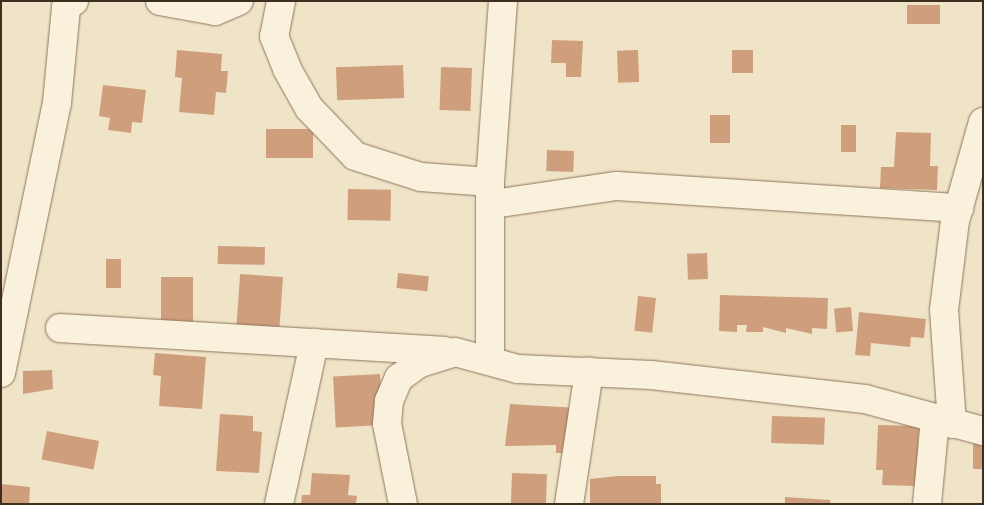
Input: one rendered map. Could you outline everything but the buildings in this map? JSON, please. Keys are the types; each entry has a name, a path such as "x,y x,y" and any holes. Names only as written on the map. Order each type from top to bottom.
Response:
{"street":[{"path":"1,374 57,103 66,7 74,1"},
{"path":"160,1 215,11 239,1"},
{"path":"281,1 274,36 287,69 309,108 355,156 421,177 491,193 617,186 969,196"},
{"path":"490,359 491,193 503,1"},
{"path":"927,504 944,421 944,310 983,122"},
{"path":"60,328 455,352 490,359 518,369 589,371 866,399 983,431"},
{"path":"279,504 314,343"},
{"path":"403,504 387,424 389,401 399,378 420,363 455,352"},
{"path":"569,504 589,371"}]}
